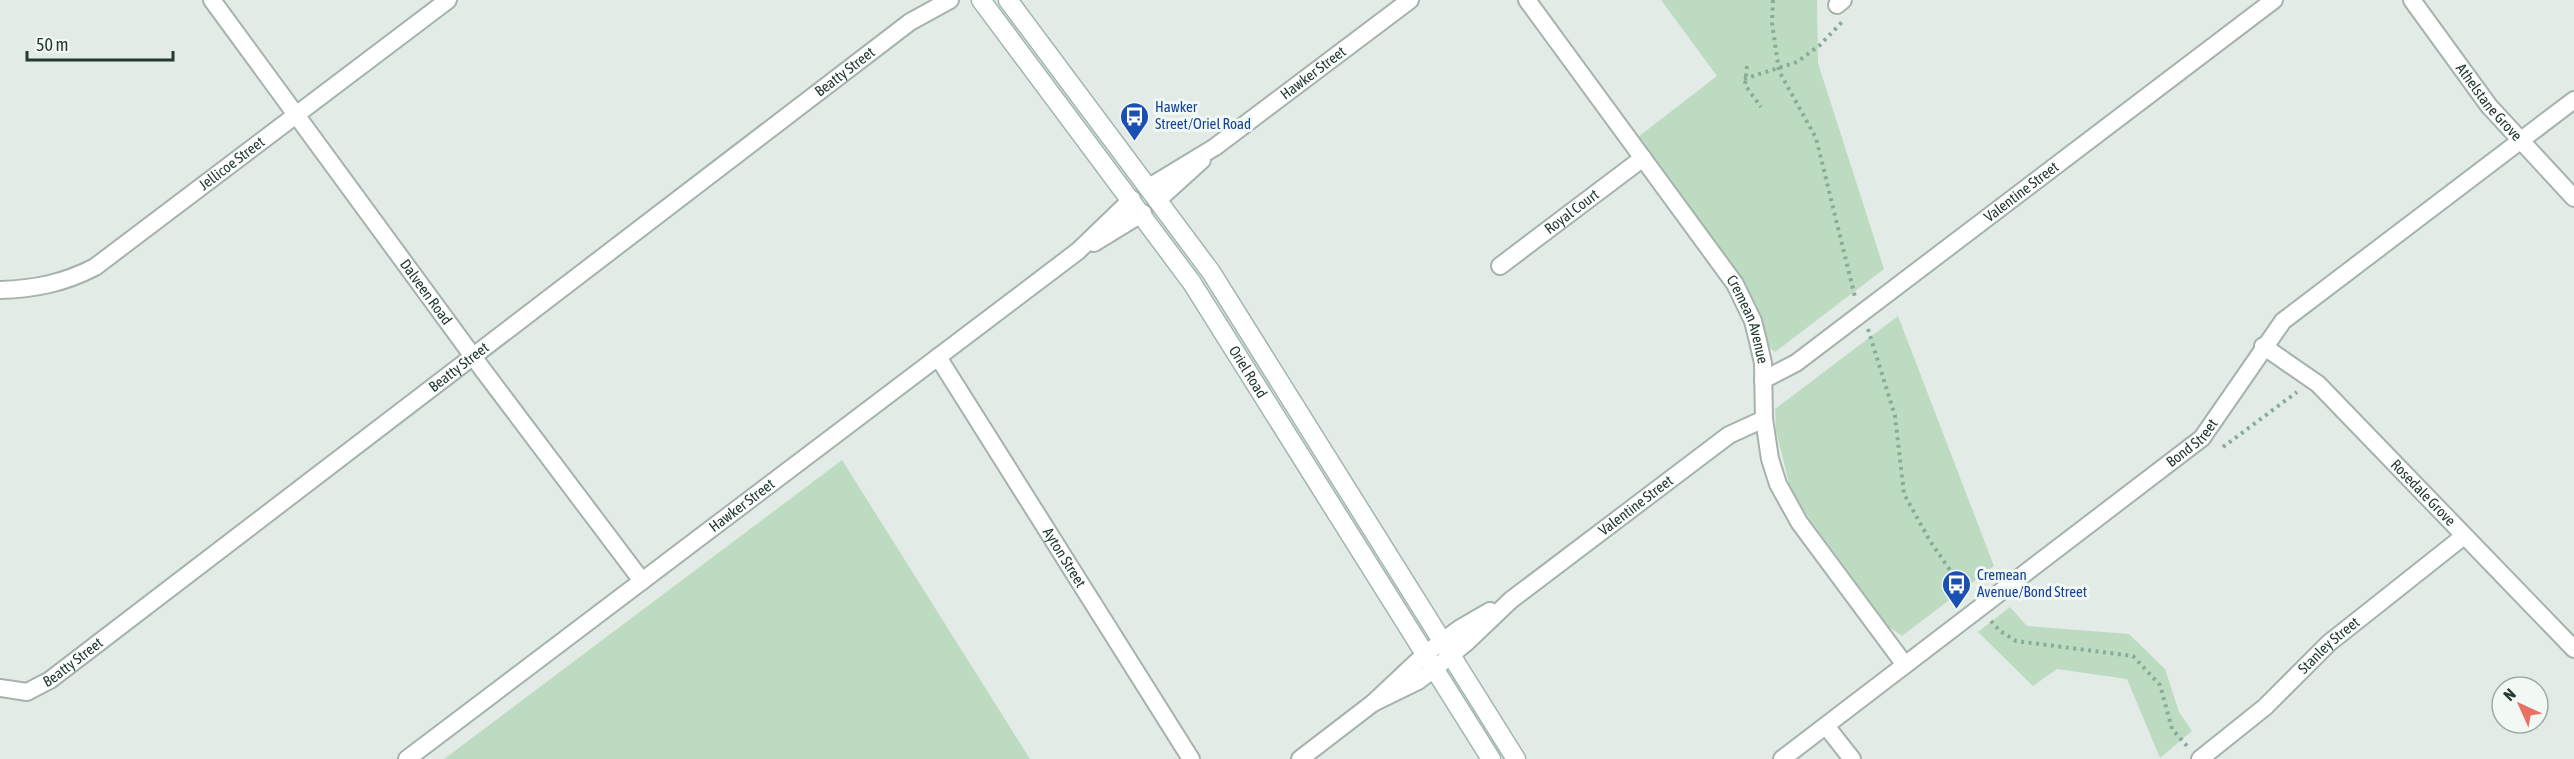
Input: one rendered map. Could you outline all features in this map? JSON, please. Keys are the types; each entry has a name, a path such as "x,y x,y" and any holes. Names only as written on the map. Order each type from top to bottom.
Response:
{"main road":[{"name":"Oriel Road","path":"981,0 1137,206 1204,302 1491,759"},
{"name":"Oriel Road","path":"1008,0 1154,193 1216,281 1516,759"},
{"path":"1137,206 1154,193"}],"street":[{"name":"Dalveen Road","path":"212,0 472,355 642,580"},
{"name":"Jellicoe Street","path":"0,290 28,289 54,284 95,267 448,0"},
{"name":"Beatty Street","path":"910,22 930,0"},
{"name":"Beatty Street","path":"0,688 27,692 50,680 910,22 950,0"},
{"name":"Hawker Street","path":"1154,193 1177,185 1215,147 1410,0"},
{"name":"Cremean Avenue","path":"1527,0 1724,267 1744,301 1758,341 1763,380 1764,419 1770,459 1785,499 1905,665"},
{"name":"Valentine Street","path":"1763,380 1796,363 2274,0"},
{"name":"Athelstane Grove","path":"2412,0 2489,106 2574,198"},
{"name":"Bond Street","path":"1782,759 1905,665 1973,602 2202,438 2263,346 2283,321 2574,100"},
{"name":"Royal Court","path":"1500,266 1643,158"},
{"name":"Hawker Street","path":"407,759 1078,252 1126,226 1137,206"},
{"name":"Rosedale Grove","path":"2263,346 2318,384 2574,649"},
{"name":"Ayton Street","path":"938,357 1191,759"},
{"name":"Valentine Street","path":"1300,759 1373,703 1418,681 1430,661 1728,435 1764,419"},
{"name":"Stanley Street","path":"2197,757 2265,707 2329,643 2464,536"},
{"path":"1826,726 1852,759"}],"path":[{"path":"1744,78 1797,62 1820,45 1842,21"},
{"path":"1747,66 1744,78 1748,93 1761,107"},
{"path":"2223,447 2297,392"},
{"path":"1973,602 2000,632 2016,641 2133,656 2160,686 2172,729 2197,757"}],"green space":[{"path":"1661,0 1817,0 1818,63 1884,269 1775,352 1770,348 1756,304 1734,267 1638,137 1717,76"},
{"path":"1898,316 1994,566 1902,636 1889,627 1792,495 1776,431 1775,409"},
{"path":"842,460 1030,759 444,759"},
{"path":"2010,607 2027,626 2129,634 2165,669 2179,712 2192,731 2160,758 2127,679 2057,669 2033,686 1978,632"}],"place":[{"name":"Hawker Street/Oriel Road","path":"1134,142"},
{"name":"Cremean Avenue/Bond Street","path":"1956,610"}]}
